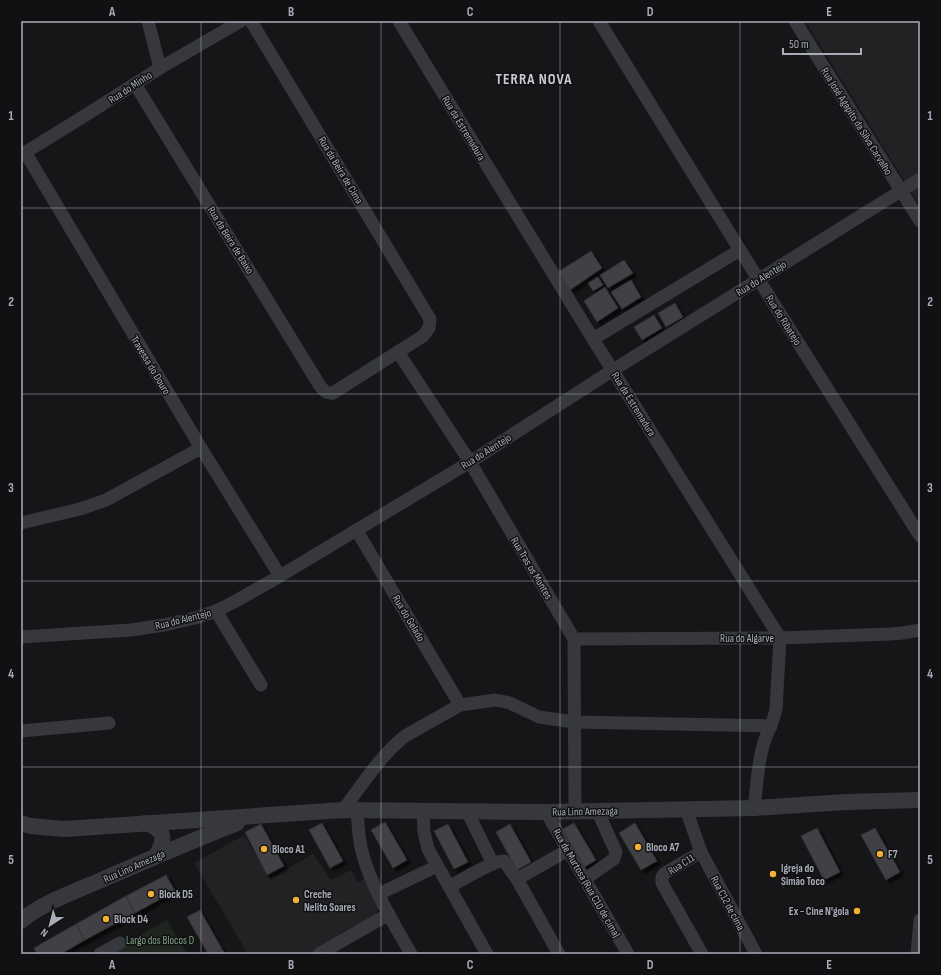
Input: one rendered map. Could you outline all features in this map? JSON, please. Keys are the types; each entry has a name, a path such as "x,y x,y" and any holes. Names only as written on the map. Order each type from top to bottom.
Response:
{"street":[{"path":"148,21 160,68"},
{"name":"Rua do Minho","path":"23,154 160,68 241,21"},
{"name":"Rua da Beira de Cima","path":"251,21 430,319 429,328 423,336 398,352"},
{"name":"Rua da Estremadura","path":"399,21 593,339 780,638"},
{"name":"Rua do Ribatejo","path":"599,21 740,250 920,536"},
{"name":"Rua José Agapito da Silva Carvalho","path":"795,21 920,221"},
{"name":"Rua da Beira de Baixo","path":"135,84 324,391 329,394 333,393 398,352"},
{"name":"Travessa do Douro","path":"23,154 280,576"},
{"name":"Rua do Alentejo","path":"21,636 131,630 195,618 216,610 280,576 470,462 613,370 920,179"},
{"path":"593,339 740,250"},
{"name":"Rua Tras os Montes","path":"398,352 470,462 574,639"},
{"path":"21,523 80,509 106,500 201,448"},
{"name":"Rua do Gelado","path":"357,531 460,705"},
{"path":"216,610 261,685"},
{"name":"Rua do Algarve","path":"574,639 780,638 904,634 920,630"},
{"path":"754,808 760,756 776,709 780,638"},
{"path":"574,639 575,811"},
{"path":"411,954 389,914 368,870 350,810 373,770 396,742 404,736 460,705 494,700 502,701 533,716 574,722 771,726"},
{"path":"21,731 109,723"},
{"name":"Rua Lino Amezaga","path":"21,823 30,826 65,829 350,810 546,812 754,808 846,802 920,800"},
{"name":"Rua C12 de cima","path":"686,809 701,852 756,954"},
{"path":"585,879 614,859 616,852 597,810"},
{"path":"423,811 424,832 428,849 437,866 454,884 487,954"},
{"path":"467,811 497,862"},
{"name":"Rua de Murtosa (Rua C10 de cima)","path":"546,812 628,954"},
{"name":"Rua Lino Amezaga","path":"21,922 28,915 63,897 250,817"},
{"path":"145,823 160,831 163,839 156,856"},
{"path":"517,879 568,850"},
{"name":"Rua C11","path":"701,852 665,873 662,877 662,883 702,954"},
{"path":"454,884 497,862 506,863 517,879 559,954"},
{"path":"379,894 437,866"},
{"path":"319,954 338,949 389,914"},
{"path":"917,954 920,920"},
{"path":"100,954 120,943"}],"shaded area":[{"path":"805,21 920,21 920,206"},
{"name":"Creche Nelito Soares","path":"244,835 270,879 313,854 331,880 351,870 358,882 367,878 381,909 375,911 377,915 308,954 248,954 194,863"}],"green space":[{"name":"Largo dos Blocos D","path":"167,920 187,954 106,954"}],"building":[{"path":"591,251 602,268 570,290 558,272"},
{"path":"624,260 633,273 608,288 600,275"},
{"path":"598,277 603,285 593,291 588,283"},
{"path":"631,280 641,297 622,309 611,292"},
{"path":"605,287 618,308 597,322 584,301"},
{"path":"675,303 683,317 666,327 658,313"},
{"path":"654,315 662,328 642,340 634,327"},
{"path":"385,822 407,860 393,868 371,830"},
{"path":"322,823 343,861 330,868 309,830"},
{"path":"574,823 596,860 581,869 559,831"},
{"name":"Bloco A7","path":"635,823 657,861 641,870 619,833"},
{"name":"Bloco A1","path":"261,824 284,866 267,875 245,832"},
{"path":"448,824 468,862 454,869 434,831"},
{"path":"510,824 531,862 517,870 496,832"},
{"path":"817,828 840,872 824,880 801,836"},
{"name":"F7","path":"875,828 900,872 886,880 861,835"},
{"name":"Block D5","path":"166,875 175,891 135,913 126,896"},
{"name":"Block D4","path":"126,896 135,913 85,940 76,924"},
{"path":"200,910 222,949 214,954 208,954 187,917"},
{"path":"76,924 85,940 61,954 37,954 34,948"},
{"path":"222,949 225,954 214,954"}],"place":[{"name":"Bloco A7","path":"638,847"},
{"name":"Bloco A1","path":"264,849"},
{"name":"F7","path":"880,854"},
{"name":"Igreja do Simão Toco","path":"773,874"},
{"name":"Block D5","path":"151,894"},
{"name":"Creche Nelito Soares","path":"296,900"},
{"name":"Ex - Cine N'gola","path":"857,911"},
{"name":"Block D4","path":"106,919"}],"district":[{"name":"TERRA NOVA","path":"534,79"}]}
